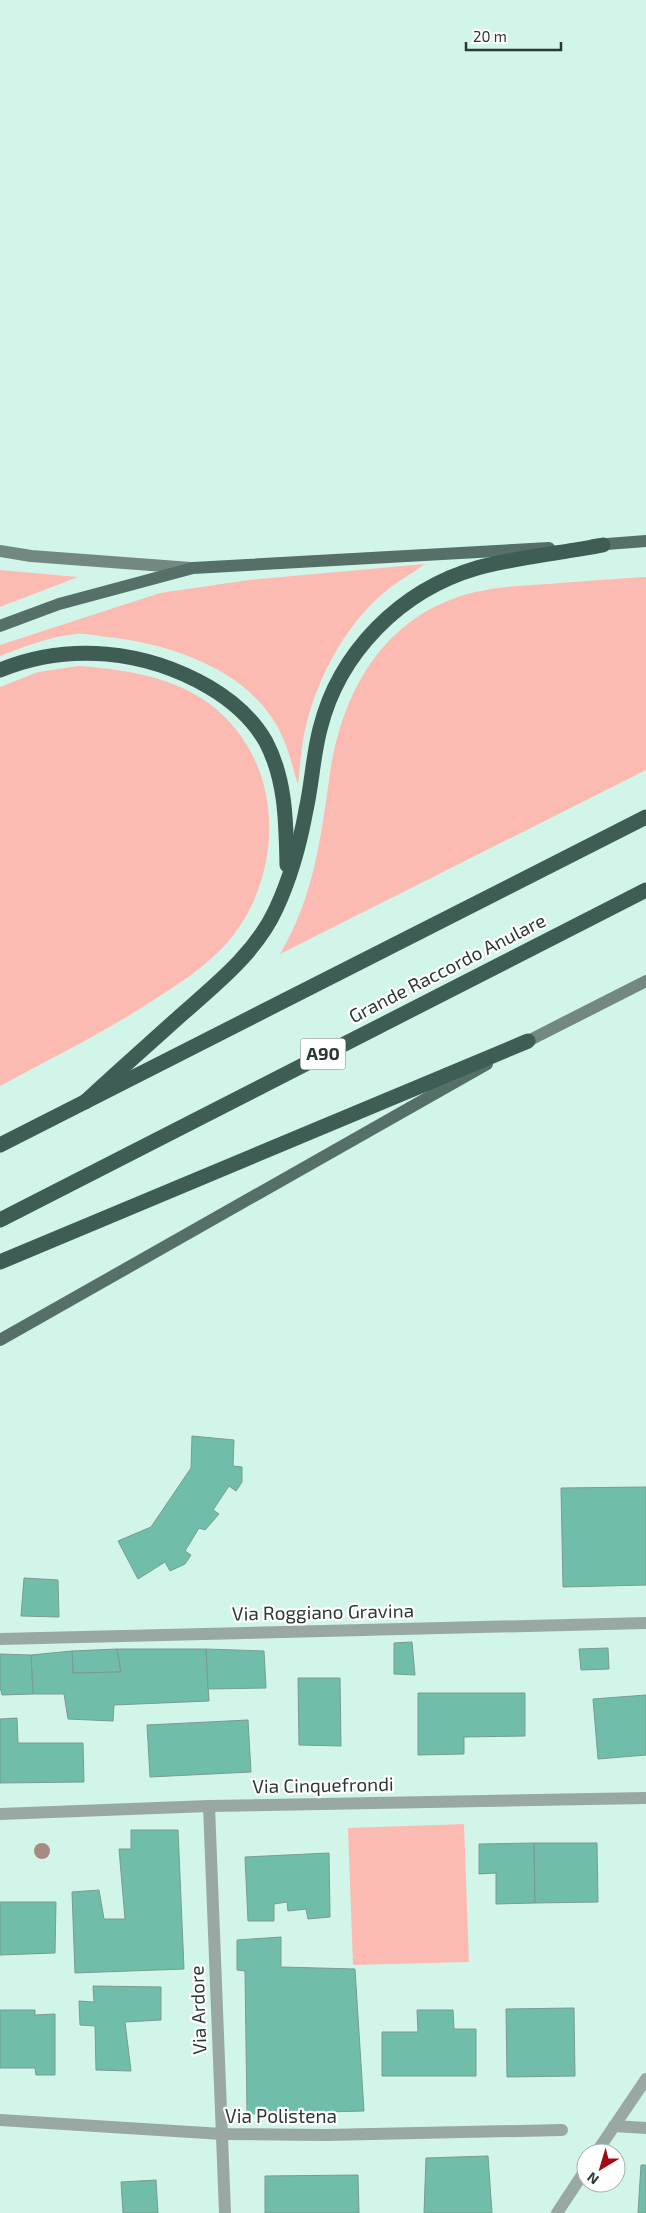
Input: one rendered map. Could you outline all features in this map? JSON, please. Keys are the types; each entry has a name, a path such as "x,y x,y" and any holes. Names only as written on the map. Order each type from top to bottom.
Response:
{"highway":[{"path":"85,1102 225,976 244,956 262,932 276,909 301,833 320,728 328,705 343,672 371,634 409,600 452,577 478,568 603,545"},
{"path":"0,670 48,656 108,654 128,656 173,669 216,692 253,724 266,742 274,763 286,814 287,878"},
{"path":"0,1145 646,817"},
{"name":"Grande Raccordo Anulare","path":"0,1220 646,890"},
{"path":"0,1262 528,1041"}],"main road":[{"path":"0,551 31,556 193,568 646,541"},
{"path":"0,626 59,604 193,568"},
{"path":"0,1340 528,1041 646,981"}],"street":[{"name":"Via Roggiano Gravina","path":"0,1639 646,1623"},
{"name":"Via Cinquefrondi","path":"0,1814 208,1806 646,1798"},
{"name":"Via Ardore","path":"208,1806 225,2213"},
{"path":"603,2143 646,2079"},
{"name":"Via Polistena","path":"0,2120 222,2134 325,2135 562,2130"},
{"path":"614,2126 646,2128"},
{"path":"557,2213 576,2184"}],"shaded area":[{"path":"425,564 378,598 352,627 341,643 322,679 309,716 303,741 298,785 288,750 281,734 272,718 258,700 240,684 198,660 152,645 88,634 67,635 47,639 0,656 0,645 160,593 249,580"},
{"path":"0,570 78,577 0,607"},
{"path":"646,577 646,770 280,954 292,932 308,889 319,843 330,773 344,717 368,667 385,645 405,626 428,610 466,594 513,586"},
{"path":"78,666 112,669 162,680 193,693 207,702 233,726 252,754 264,785 269,818 268,852 260,885 246,916 226,944 199,969 131,1014 0,1086 0,687 38,672"},
{"path":"464,1824 469,1962 353,1965 348,1828"}],"building":[{"path":"192,1436 234,1440 233,1466 242,1467 242,1482 236,1491 229,1486 213,1510 219,1514 205,1530 199,1528 185,1551 191,1555 185,1564 170,1571 165,1562 138,1579 118,1541 151,1527 191,1468"},
{"path":"646,1487 646,1585 563,1587 561,1488"},
{"path":"24,1578 58,1580 59,1617 21,1616"},
{"path":"412,1642 415,1675 394,1674 394,1643"},
{"path":"608,1648 609,1669 581,1670 579,1649"},
{"path":"117,1649 121,1672 73,1673 72,1651"},
{"path":"117,1649 206,1649 209,1701 114,1705 113,1721 68,1719 64,1694 33,1694 31,1655 72,1651 73,1673 121,1672"},
{"path":"206,1649 264,1651 266,1688 208,1689"},
{"path":"0,1654 31,1655 33,1694 2,1695 0,1687"},
{"path":"298,1678 340,1678 341,1746 299,1745"},
{"path":"418,1693 525,1693 525,1736 464,1737 464,1754 418,1755"},
{"path":"646,1695 646,1755 598,1759 593,1699"},
{"path":"17,1718 18,1743 83,1743 84,1782 0,1783 0,1719"},
{"path":"248,1720 251,1772 150,1777 147,1725"},
{"path":"131,1830 178,1830 184,1969 75,1973 72,1892 99,1890 104,1919 125,1919 119,1849 131,1849"},
{"path":"534,1843 535,1903 496,1904 496,1873 479,1874 479,1844"},
{"path":"534,1843 597,1843 598,1902 535,1903"},
{"path":"329,1853 330,1917 308,1919 306,1909 288,1911 287,1902 274,1904 274,1921 248,1921 245,1857"},
{"path":"0,1902 56,1902 55,1953 0,1955"},
{"path":"281,1937 281,1967 355,1969 364,2111 247,2114 245,1971 237,1970 237,1940"},
{"path":"93,1986 161,1987 161,2020 125,2022 131,2071 96,2070 95,2026 80,2025 79,2001 94,2002"},
{"path":"574,2008 575,2076 507,2077 506,2009"},
{"path":"0,2010 35,2010 35,2015 55,2014 55,2075 36,2075 35,2068 0,2068"},
{"path":"417,2010 453,2010 454,2029 476,2029 476,2076 382,2076 382,2032 418,2032"},
{"path":"488,2156 492,2213 424,2213 426,2158"},
{"path":"641,2165 646,2165 646,2213 638,2213"},
{"path":"358,2175 359,2213 265,2213 265,2176"},
{"path":"156,2180 158,2213 123,2213 121,2182"}]}
